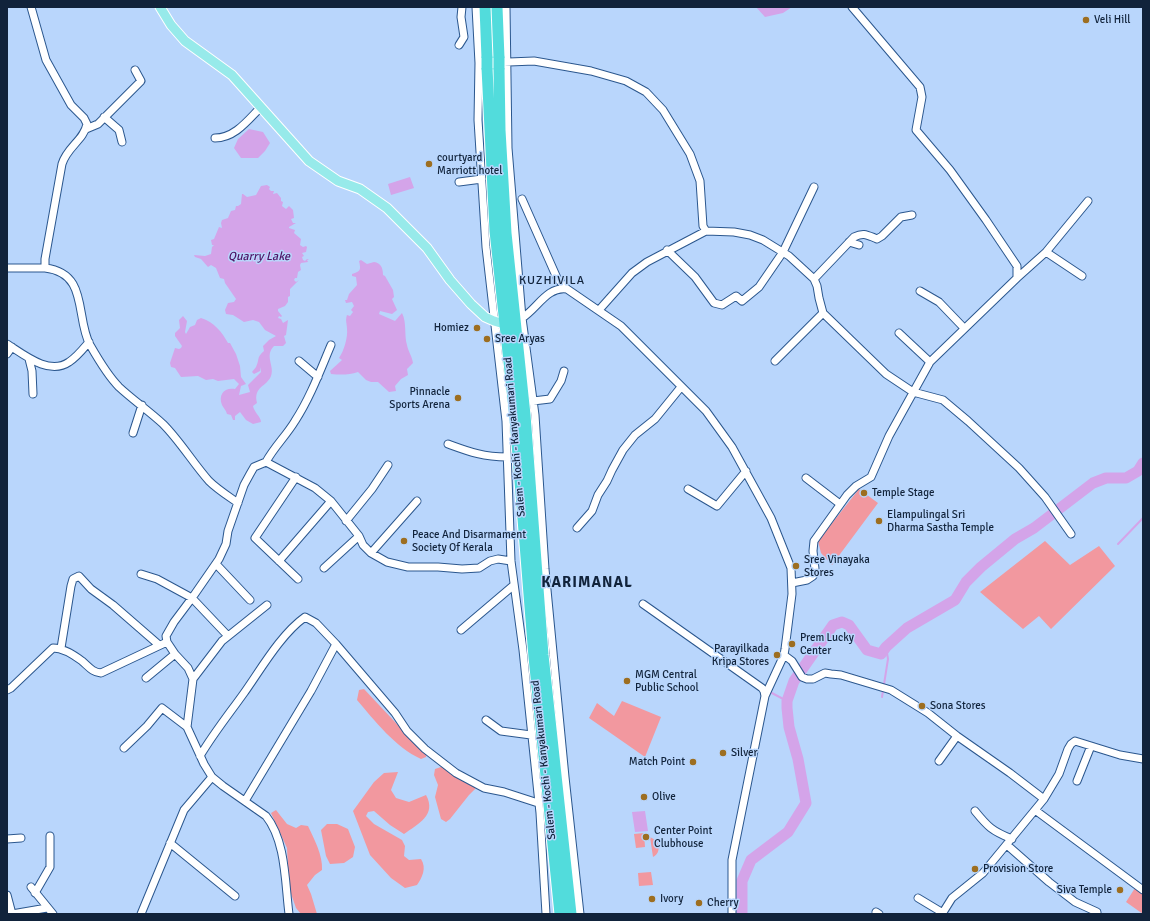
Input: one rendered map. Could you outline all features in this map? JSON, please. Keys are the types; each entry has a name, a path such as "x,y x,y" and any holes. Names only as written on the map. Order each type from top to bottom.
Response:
{"highway":[{"name":"Salem - Kochi - Kanyakumari Road","path":"485,7 484,63 494,218 509,321 526,415 543,655 571,914"},
{"name":"Salem - Kochi - Kanyakumari Road","path":"497,7 502,63 504,196 515,418 534,657 560,914"}],"main road":[{"path":"160,7 171,25 185,41 232,75 309,161 338,181 360,189 387,208 427,248 450,280 471,304 485,317 509,321"}],"street":[{"path":"31,7 46,60 71,105 87,121 86,129 67,151 62,164 45,258 45,268"},
{"path":"459,45 464,37 461,17 462,7"},
{"path":"476,7 484,63 478,120 486,247 533,401 545,577 580,914"},
{"path":"502,63 506,7"},
{"path":"852,7 920,87 922,97 916,130 950,170 986,220 1016,266 1017,278"},
{"path":"484,63 534,61 591,71 626,81 646,92 663,110 690,154 700,181 703,226 706,231"},
{"path":"86,129 98,124 141,81 135,70"},
{"path":"215,138 224,138 237,131 261,108"},
{"path":"104,117 120,130 122,142"},
{"path":"459,182 482,179"},
{"path":"667,250 695,277 714,303 722,305 736,296 742,301 759,286 783,252 814,187"},
{"path":"522,199 557,278 567,289 621,326 681,388 706,411 732,447 746,471 771,518 791,568 792,594 784,655 765,696 732,860 732,914"},
{"path":"792,583 807,580 813,576 815,569 813,551 814,541 840,504 856,486 871,477 889,436 930,362 964,328 1046,252 1088,201"},
{"path":"814,279 854,237 865,234 877,239 901,217 912,215"},
{"path":"599,310 632,273 667,250 706,231 734,232 750,235 763,240 783,252 814,279 818,286 819,298 823,313 886,374 913,392 943,400 1019,468 1045,497 1071,534"},
{"path":"849,242 859,245"},
{"path":"1046,252 1082,276"},
{"path":"7,268 53,269 68,277 76,289 89,342 108,374 119,387 164,425 210,482 238,503"},
{"path":"509,321 530,313 550,292 560,288 567,289"},
{"path":"920,291 939,302 964,328"},
{"path":"775,361 823,313"},
{"path":"509,321 506,421 511,561 523,650 540,813 546,914"},
{"path":"899,333 930,362"},
{"path":"7,354 9,345 29,359 52,367 68,363 77,356 89,342"},
{"path":"193,678 188,668 175,654 167,642 166,636 174,622 216,564 226,544 228,531 244,485 254,467 266,462 274,448 294,422 318,377 331,345"},
{"path":"29,359 32,371 33,394"},
{"path":"299,361 318,377"},
{"path":"533,401 550,399 561,381 564,371"},
{"path":"577,528 592,511 598,495 623,450 636,435 655,419 681,388"},
{"path":"133,433 142,405"},
{"path":"448,444 476,454 490,457 507,457"},
{"path":"266,462 315,488 331,501 359,536 363,546 371,553 387,562 408,567 462,569 479,568 490,561 498,559 511,561"},
{"path":"346,521 372,489 388,465"},
{"path":"688,489 717,506 746,471"},
{"path":"296,477 255,538 298,579"},
{"path":"806,478 840,504"},
{"path":"279,561 331,501"},
{"path":"371,553 417,501"},
{"path":"324,568 359,536"},
{"path":"216,564 250,600"},
{"path":"141,574 157,579 192,598 228,636"},
{"path":"61,648 70,586 73,578 79,576 91,589 113,605 159,645"},
{"path":"461,630 514,584"},
{"path":"643,604 762,688 765,696"},
{"path":"187,727 193,678 222,641 267,605"},
{"path":"200,756 272,653 297,623 305,617 316,623 336,644 395,713 407,731 425,749 456,773 484,788 504,792 538,803"},
{"path":"7,690 11,688 53,648 61,648 82,661 93,672 101,673 167,642"},
{"path":"245,801 311,691 336,644"},
{"path":"146,678 175,654"},
{"path":"784,655 792,661 802,676 807,679 813,679 825,673 841,675 891,690 928,713 957,736 1044,799"},
{"path":"124,748 147,726 162,708 187,727 200,756 212,777 266,816 271,822 281,847 289,914"},
{"path":"486,720 501,731 531,735"},
{"path":"939,761 957,736"},
{"path":"918,898 942,913 952,898 983,873 1044,799 1059,774 1068,749 1075,741 1120,755 1143,759"},
{"path":"1077,781 1091,746"},
{"path":"141,914 184,810 212,777"},
{"path":"1035,810 1143,890"},
{"path":"974,811 996,833 1012,839"},
{"path":"50,836 50,866 33,890 50,911"},
{"path":"7,839 21,838"},
{"path":"170,843 235,896"},
{"path":"1007,845 1049,882 1075,902 1097,912 1097,914"},
{"path":"7,895 12,914 50,911"}],"shaded area":[{"path":"859,489 878,503 832,565 821,553 818,541"},
{"path":"1045,541 1070,565 1099,546 1115,566 1051,629 1039,616 1023,629 980,592"},
{"path":"364,689 410,738 427,752 426,757 421,759 403,748 378,725 357,700 359,690"},
{"path":"622,701 661,717 645,757 589,718 597,703 614,716"},
{"path":"444,766 474,784 476,788 446,822 441,819 435,797 438,785 434,775 435,769"},
{"path":"398,772 391,790 396,798 409,802 426,795 429,802 428,813 420,823 404,834 390,825 374,811 368,812 366,816 374,824 402,840 405,846 404,856 409,860 421,859 423,862 423,873 417,885 405,888 391,878 370,855 353,811 374,782 384,773"},
{"path":"276,810 287,824 296,828 301,825 308,826 318,847 322,870 315,875 307,885 317,914 301,914 296,908 289,888 287,848 271,813"},
{"path":"327,824 337,824 348,829 355,847 353,857 344,863 330,864 326,856 321,830"},
{"path":"644,833 645,847 636,848 634,834"},
{"path":"650,837 657,841 658,846 658,852 653,857"},
{"path":"651,872 653,885 639,886 638,873"},
{"path":"1135,888 1143,893 1143,914 1126,902"}],"water":[{"path":"756,7 792,7 783,13 765,17"},
{"path":"249,129 263,132 270,143 258,158 241,158 234,148 238,139"},
{"path":"410,177 414,188 391,195 388,184"},
{"name":"Quarry Lake","path":"267,185 270,187 269,189 271,191 274,191 273,194 277,193 281,198 281,201 283,202 282,206 286,209 289,206 293,210 294,218 291,219 293,223 296,223 289,228 295,230 294,233 301,239 300,245 307,247 306,252 302,253 304,256 302,257 303,260 305,261 307,259 309,259 307,260 308,262 301,263 300,265 301,270 298,272 297,278 294,280 296,282 299,280 290,289 288,302 285,306 278,309 282,316 279,316 278,318 281,319 283,323 288,320 286,335 284,336 286,343 283,346 274,346 271,350 271,376 257,393 257,403 253,406 261,422 253,424 246,420 240,412 235,416 235,420 233,420 231,415 227,414 222,405 221,395 223,392 228,389 235,389 239,384 234,379 218,381 213,379 206,380 198,376 181,377 175,368 171,367 170,363 175,348 179,349 182,346 175,336 175,333 180,328 179,320 183,316 187,321 186,334 190,327 195,325 197,320 201,318 214,325 228,343 230,343 240,366 241,377 246,384 241,386 239,395 250,392 248,385 261,372 260,367 260,371 254,374 252,372 256,367 260,355 264,351 263,346 276,336 265,330 259,322 253,320 244,322 233,315 226,314 225,310 228,303 234,302 236,299 225,283 224,279 220,278 216,268 211,265 208,267 201,259 195,257 194,255 205,256 211,254 212,247 214,245 212,245 211,240 214,239 219,227 222,228 222,220 228,218 231,211 235,210 236,206 241,204 242,194 247,197 256,195 261,186"},
{"path":"361,260 367,264 374,262 380,265 383,275 393,290 394,297 392,299 397,310 392,314 380,311 379,314 395,321 402,313 404,317 406,341 413,363 407,369 408,375 401,379 395,386 396,391 389,392 378,382 366,380 358,372 338,375 331,374 330,371 342,360 339,358 346,340 346,317 347,315 350,316 353,312 351,310 354,306 352,302 346,303 345,300 347,300 349,294 357,285 356,277 352,276 352,274 360,270 359,261"},
{"path":"645,811 648,831 635,832 632,812"}],"waterway":[{"path":"742,914 742,881 751,860 788,832 806,803 798,759 789,727 787,701 794,681 833,625 842,622 849,625 867,650 881,654 886,647 907,628 955,600 966,582 981,567 1015,539 1034,528 1093,483 1106,478 1126,478 1138,471 1143,463"},
{"path":"1118,544 1143,518"},
{"path":"882,697 888,659 886,647"},
{"path":"770,692 787,701"}],"place":[{"name":"Veli Hill","path":"1086,20"},
{"name":"courtyard Marriott hotel","path":"429,164"},
{"name":"Homiez","path":"477,328"},
{"name":"Sree Aryas","path":"487,339"},
{"name":"Pinnacle Sports Arena","path":"458,398"},
{"name":"Temple Stage","path":"864,493"},
{"name":"Elampulingal Sri Dharma Sastha Temple","path":"879,521"},
{"name":"Peace And Disarmament Society Of Kerala","path":"404,541"},
{"name":"Sree Vinayaka Stores","path":"796,566"},
{"name":"Prem Lucky Center","path":"792,644"},
{"name":"Parayilkada Kripa Stores","path":"777,655"},
{"name":"MGM Central Public School","path":"627,681"},
{"name":"Sona Stores","path":"922,706"},
{"name":"Silver","path":"723,753"},
{"name":"Match Point","path":"693,762"},
{"name":"Olive","path":"644,797"},
{"name":"Center Point Clubhouse","path":"646,837"},
{"name":"Provision Store","path":"975,869"},
{"name":"Siva Temple","path":"1120,890"},
{"name":"Ivory","path":"652,899"},
{"name":"Cherry","path":"699,903"}],"district":[{"name":"KUZHIVILA","path":"552,281"},
{"name":"KARIMANAL","path":"587,583"}]}
